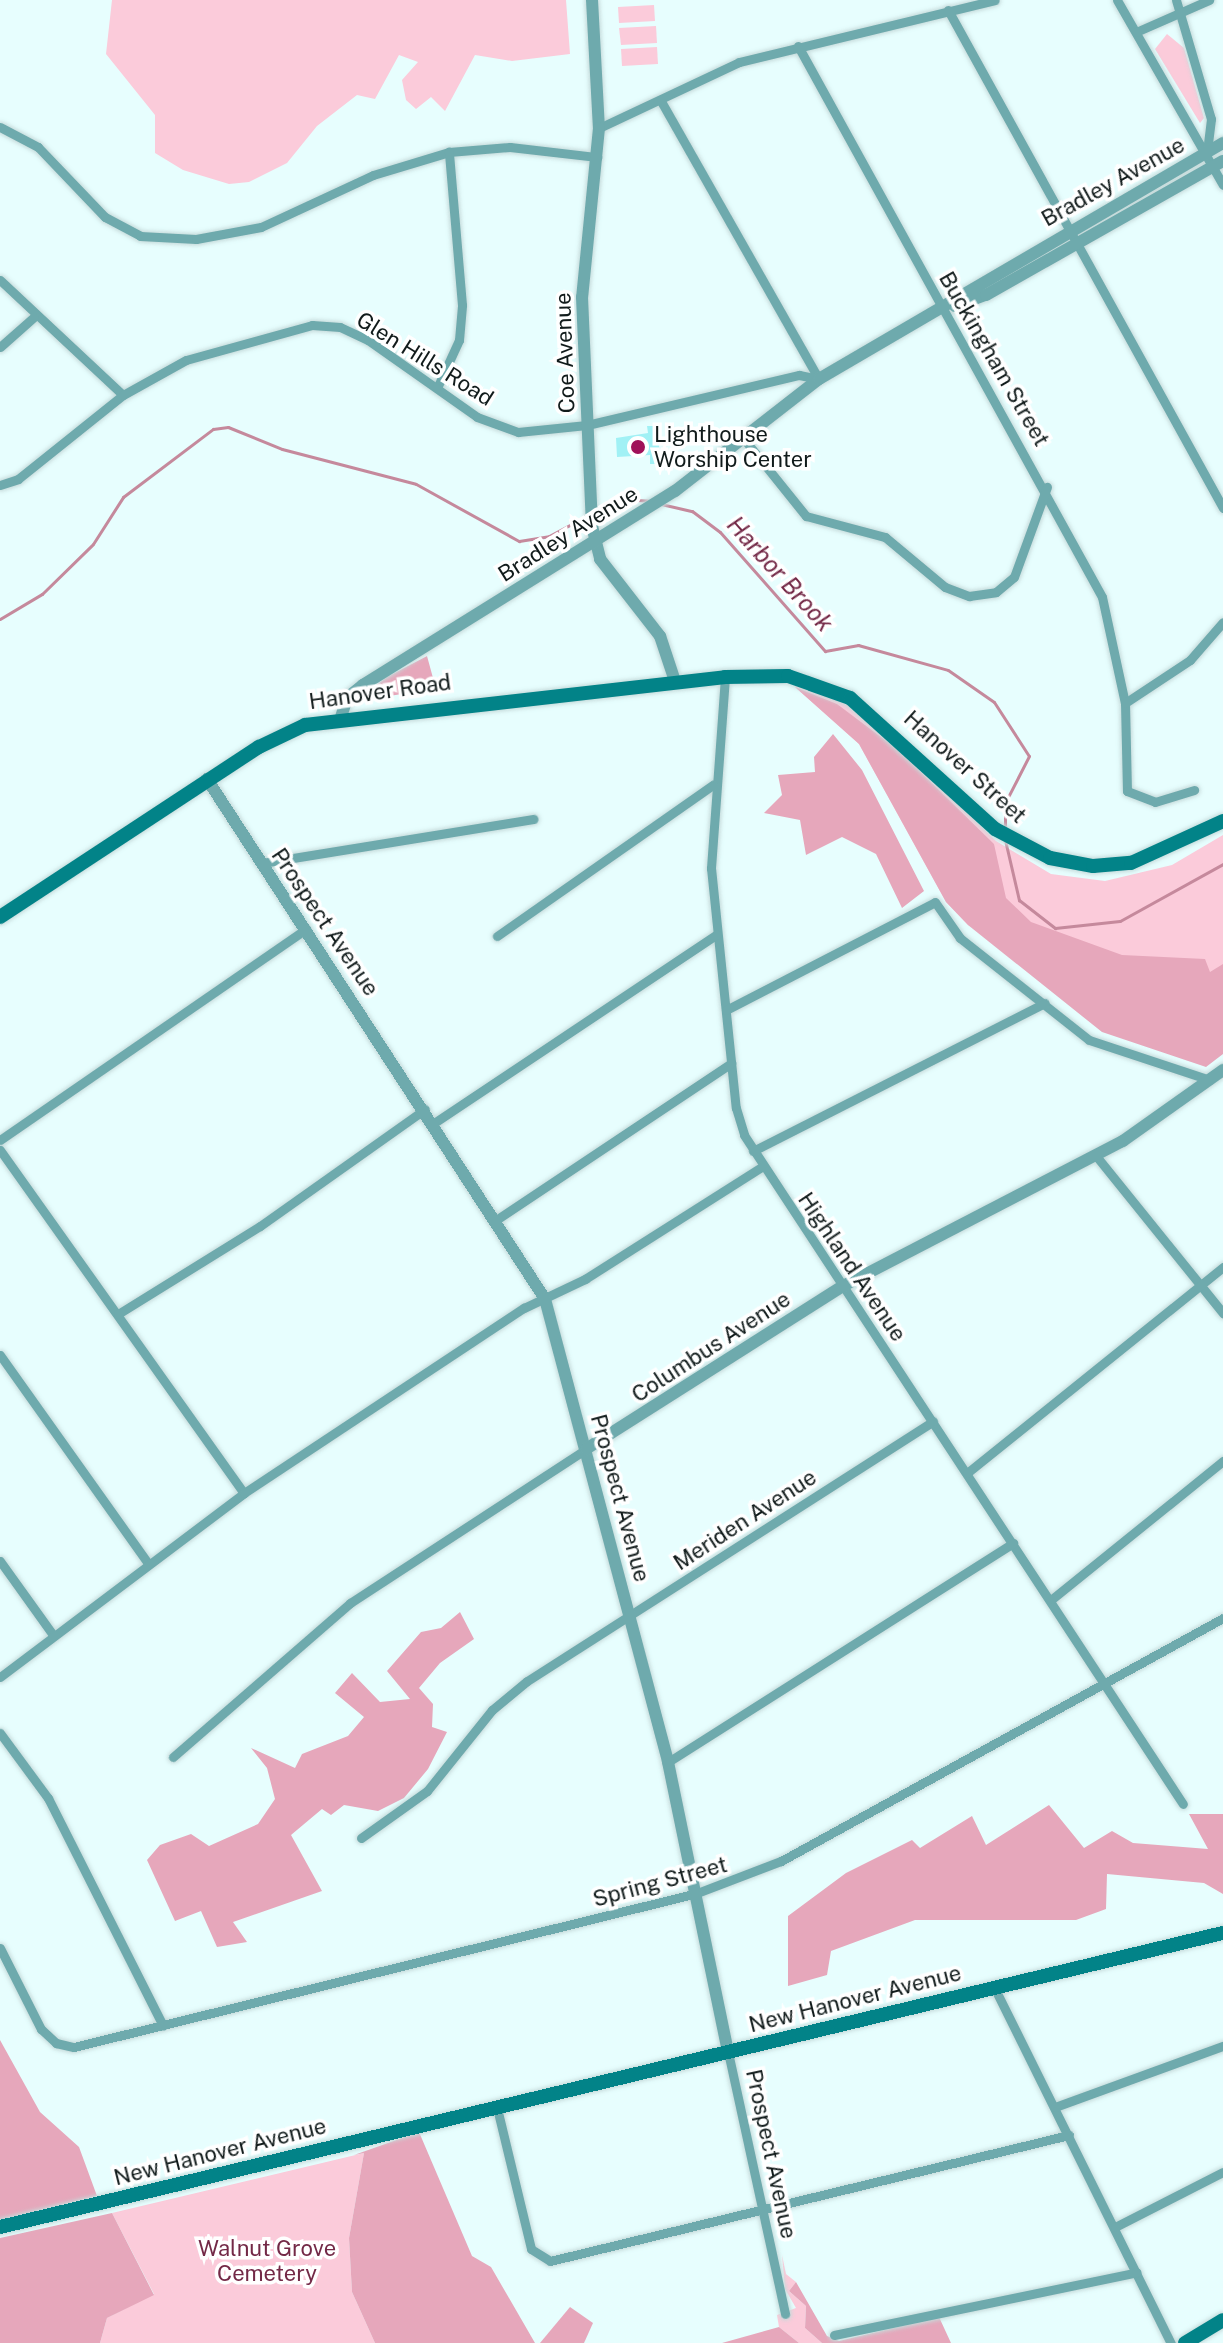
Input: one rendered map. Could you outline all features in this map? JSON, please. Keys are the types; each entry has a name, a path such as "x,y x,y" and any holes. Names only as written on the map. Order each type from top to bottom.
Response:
{"main road":[{"name":"Hanover Street","path":"725,677 788,676 850,698 974,810 1030,851 1072,864 1131,863 1223,821"},
{"name":"Hanover Road","path":"0,917 275,737 341,717 725,677"},
{"name":"New Hanover Avenue","path":"0,2227 1223,1933"},
{"path":"1185,2343 1223,2320"}],"street":[{"name":"Coe Avenue","path":"592,0 599,128 582,297 592,526 604,564 660,636 675,681"},
{"path":"599,128 662,103 739,62 995,0"},
{"path":"1117,0 1207,152 1218,164 1223,185"},
{"path":"1176,0 1211,119 1207,152"},
{"path":"1136,32 1180,10 1209,0"},
{"path":"948,10 1223,508"},
{"name":"Buckingham Street","path":"798,46 944,310 1047,487 1102,597 1125,703 1127,791 1155,802 1194,790"},
{"path":"662,103 819,379"},
{"path":"0,127 38,147 105,217 140,236 196,239 261,227 373,175 449,152 510,147 597,157"},
{"name":"Bradley Avenue","path":"341,717 347,698 363,685 699,475 819,379 944,310 1070,228 1223,143"},
{"path":"437,388 459,340 462,305 449,152"},
{"name":"Bradley Avenue","path":"944,310 986,295 1218,164"},
{"path":"0,280 34,317 123,395"},
{"path":"0,347 34,317"},
{"name":"Glen Hills Road","path":"0,485 18,479 123,395 186,360 312,325 340,327 368,340 477,417 518,432 587,425 799,375 819,379"},
{"path":"744,439 806,516 885,537 945,587 969,596 996,592 1014,577 1047,487"},
{"path":"1125,703 1190,660 1223,622"},
{"name":"Highland Avenue","path":"725,677 713,785 717,934 739,1121 753,1151 1052,1599 1183,1804"},
{"name":"Prospect Avenue","path":"207,779 425,1109 545,1299 668,1762 785,2314"},
{"path":"497,936 713,785"},
{"path":"262,863 533,819"},
{"path":"726,1010 935,902 960,938 1110,1051 1210,1080"},
{"path":"0,1140 306,929"},
{"path":"434,1123 717,934"},
{"path":"753,1151 1045,1003"},
{"path":"496,1220 731,1063"},
{"name":"Columbus Avenue","path":"173,1757 350,1603 843,1286 1097,1157 1223,1070"},
{"path":"118,1314 260,1226 425,1109"},
{"path":"0,1150 244,1493"},
{"path":"1097,1157 1223,1313"},
{"path":"0,1677 244,1493 545,1299 763,1166"},
{"path":"967,1473 1223,1267"},
{"path":"0,1355 148,1563"},
{"name":"Meriden Avenue","path":"361,1838 427,1791 510,1694 933,1421"},
{"path":"1052,1599 1223,1461"},
{"path":"668,1762 1013,1543"},
{"path":"0,1561 53,1635"},
{"name":"Spring Street","path":"0,1948 41,2029 56,2043 74,2047 697,1893 781,1861 1223,1618"},
{"path":"0,1733 48,1798 163,2026"},
{"path":"994,1987 1171,2343"},
{"path":"1055,2107 1223,2046"},
{"path":"497,2108 539,2260 762,2210 1069,2135"},
{"path":"1115,2227 1223,2172"},
{"path":"834,2335 1137,2272"}],"green space":[{"path":"112,0 566,0 570,54 512,61 475,55 445,111 431,97 416,109 406,100 402,80 418,62 399,55 375,99 357,95 317,126 287,163 249,182 229,184 183,170 155,153 155,115 106,54"},
{"path":"654,5 655,21 619,23 618,7"},
{"path":"656,26 657,43 621,45 619,28"},
{"path":"1167,34 1184,48 1204,118 1200,123 1155,49"},
{"path":"657,47 658,64 622,66 621,49"},
{"path":"796,680 864,713 996,841 1051,874 1105,881 1172,865 1223,835 1223,1054 968,925 946,902 859,744 795,687"},
{"name":"Walnut Grove Cemetery","path":"364,2153 349,2238 352,2292 375,2343 100,2343 107,2318 154,2294 112,2213"},
{"path":"782,2255 786,2274 796,2282 789,2291 806,2306 805,2328 822,2343 799,2343 779,2327 777,2315 796,2308 785,2289"}],"shaded area":[{"path":"427,656 436,689 355,701 387,677"},
{"path":"795,687 837,704 897,749 994,844 1006,898 1031,922 1122,955 1205,959 1210,972 1223,964 1223,1054 1206,1067 1102,1032 968,925 946,902 859,744"},
{"path":"833,734 862,770 924,891 902,908 876,854 842,837 806,855 800,820 764,813 782,795 778,775 815,772 814,757"},
{"path":"460,1612 474,1639 440,1663 419,1688 433,1704 432,1727 447,1732 428,1769 404,1798 378,1811 344,1805 331,1815 322,1809 291,1835 322,1891 233,1922 247,1942 217,1947 201,1911 175,1921 147,1860 160,1845 191,1834 209,1846 258,1824 275,1799 267,1768 251,1748 295,1768 302,1754 348,1736 364,1717 335,1693 352,1673 380,1702 410,1699 387,1671 421,1632 441,1628"},
{"path":"1049,1805 1084,1848 1112,1831 1133,1843 1208,1849 1189,1814 1223,1814 1223,1894 1204,1883 1107,1874 1106,1909 1076,1920 915,1920 831,1951 827,1975 788,1986 788,1916 846,1873 912,1840 920,1848 972,1816 986,1845"},
{"path":"0,2040 40,2112 79,2147 97,2196 0,2220"},
{"path":"419,2132 472,2256 491,2267 535,2343 375,2343 352,2292 349,2238 364,2153 354,2155"},
{"path":"112,2213 154,2295 107,2318 100,2343 0,2343 0,2238"},
{"path":"796,2282 827,2336 839,2341 939,2317 951,2343 822,2343 805,2328 806,2306 789,2291"},
{"path":"570,2307 593,2323 584,2343 540,2343"},
{"path":"779,2327 799,2343 722,2343"}],"building":[{"name":"Lighthouse Worship Center","path":"647,426 658,426 660,464 650,464 650,455 617,457 616,438 648,433"}],"waterway":[{"name":"Harbor Brook","path":"0,619 42,594 93,544 123,497 213,429 228,427 282,449 416,484 519,541 549,536 587,516"},
{"name":"Harbor Brook","path":"597,511 617,499 650,501"},
{"name":"Harbor Brook","path":"661,504 692,511 720,532 825,651 858,645 948,670 994,702 1029,756 1005,803 1005,828"},
{"name":"Harbor Brook","path":"1005,840 1019,900 1055,928 1120,921 1223,864"}],"place":[{"name":"Lighthouse Worship Center","path":"638,447"}]}
